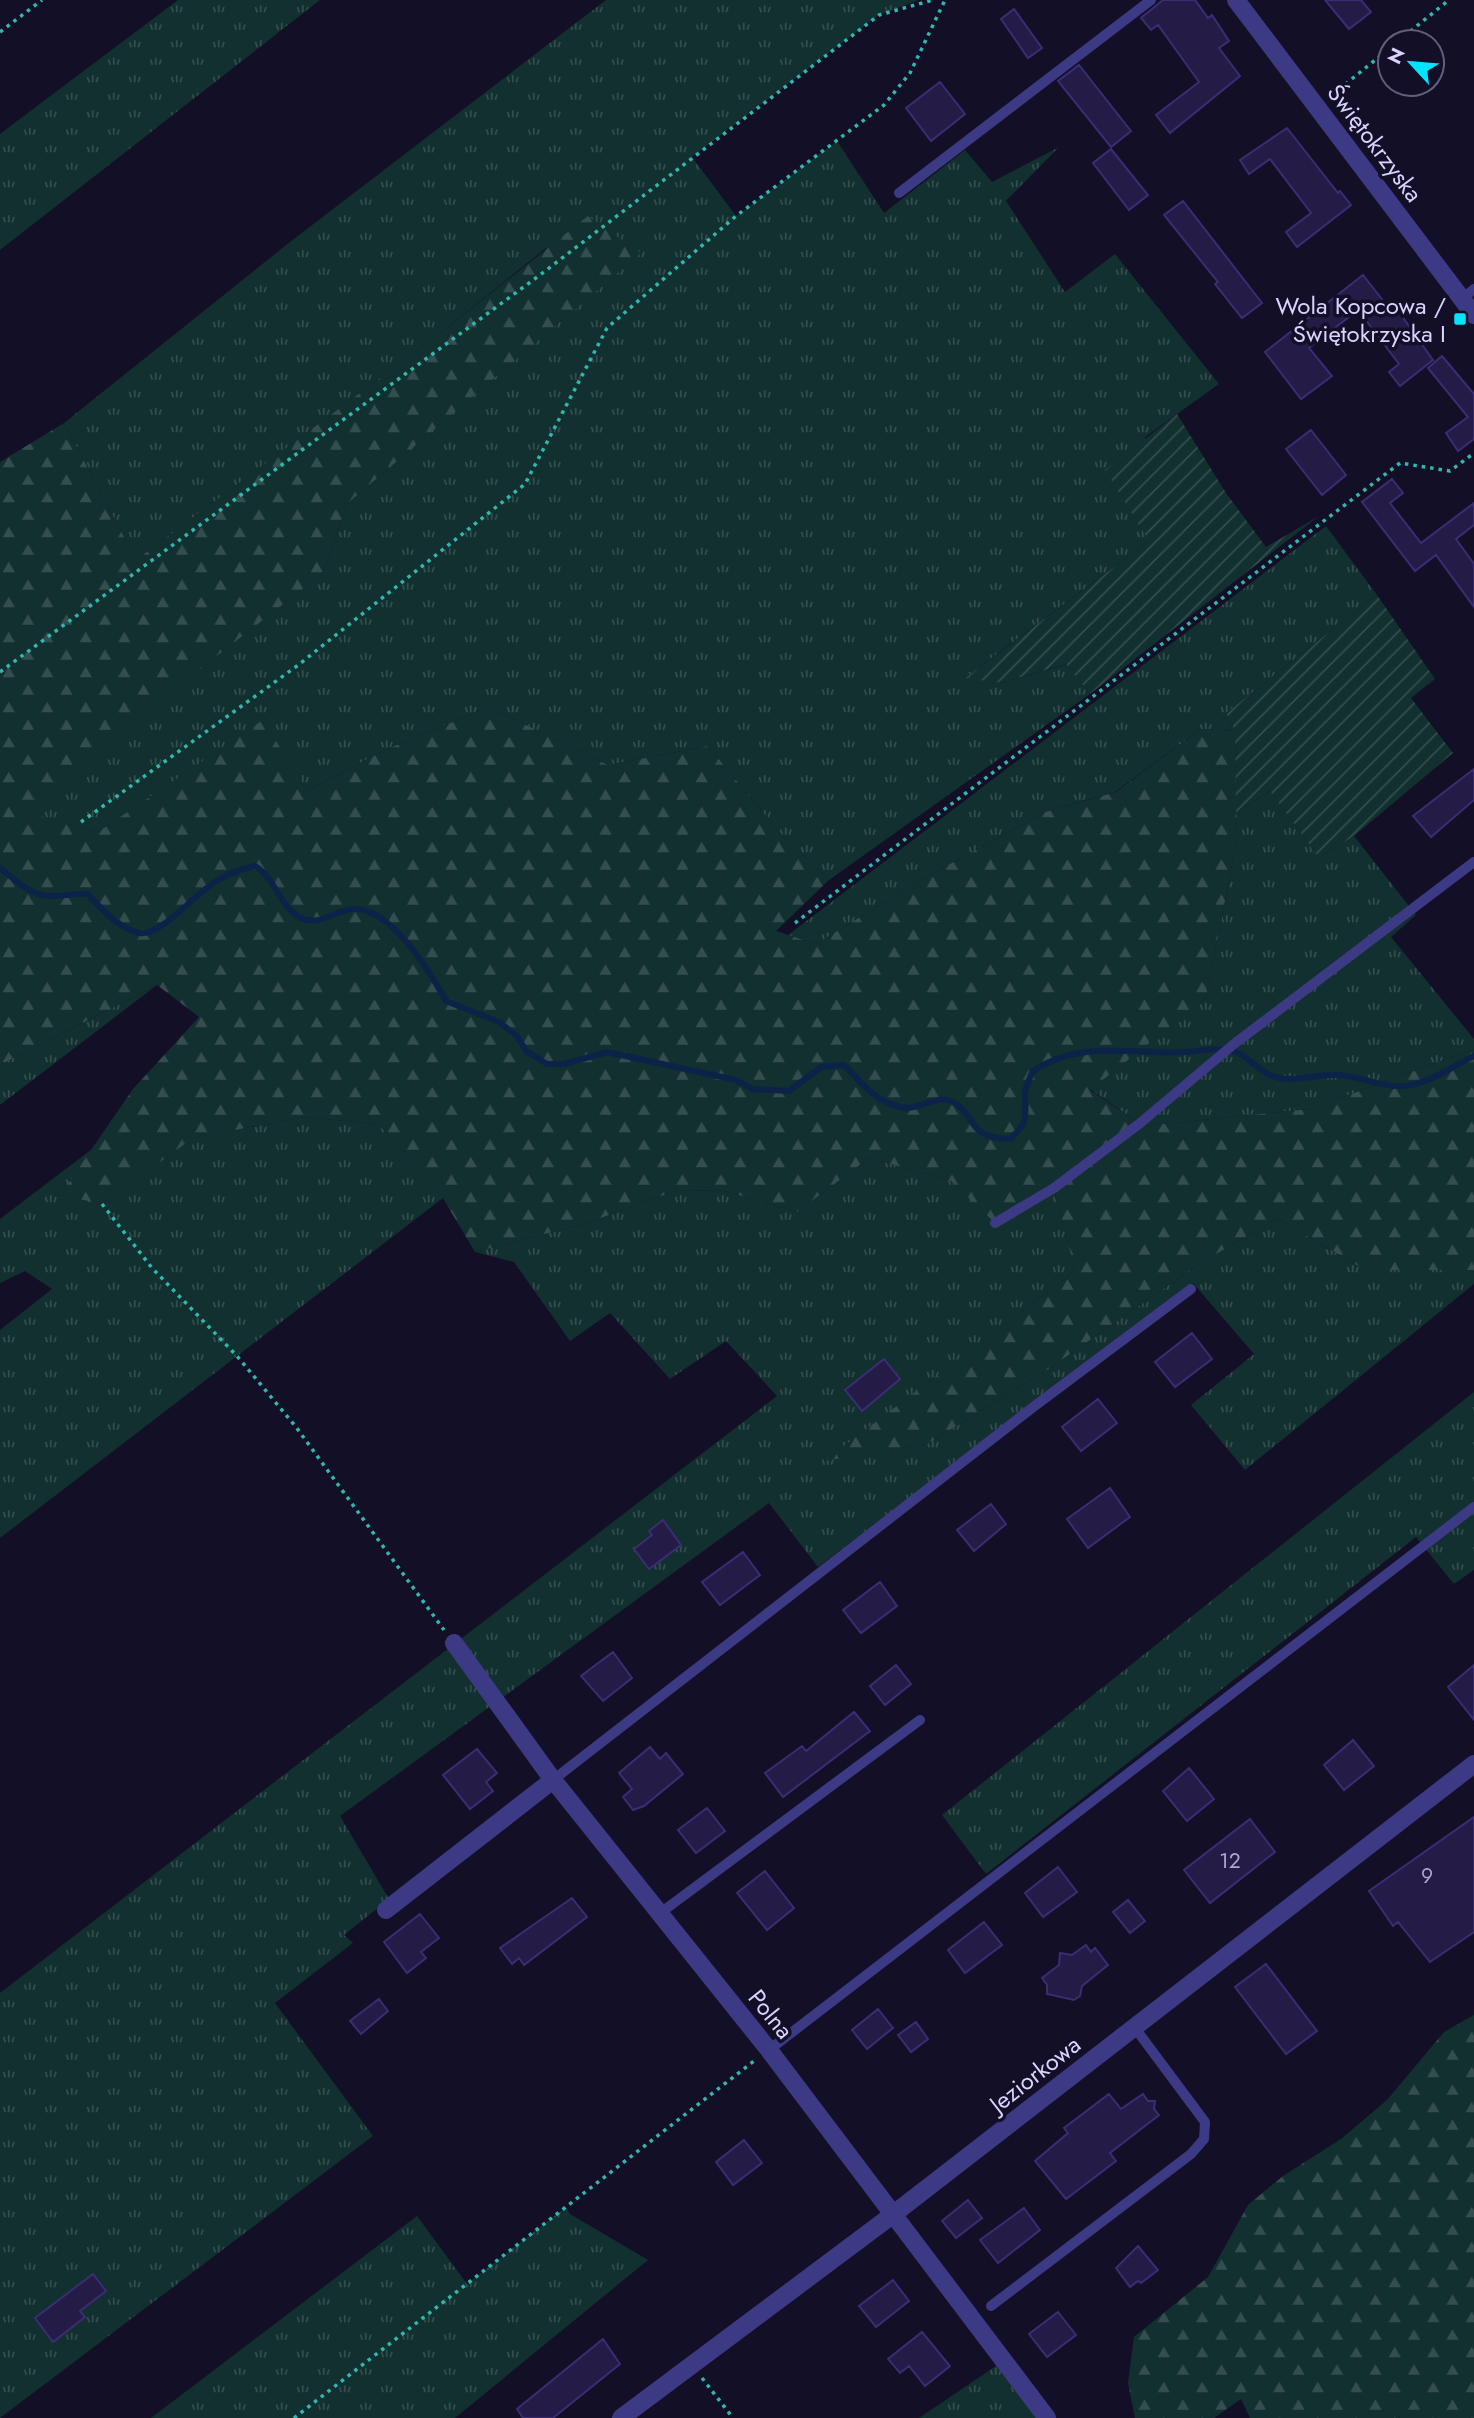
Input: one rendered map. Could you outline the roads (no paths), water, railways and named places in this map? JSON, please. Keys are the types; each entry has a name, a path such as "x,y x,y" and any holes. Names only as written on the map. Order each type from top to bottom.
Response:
{"street":[{"name":"Świętokrzyska","path":"1236,0 1315,105 1468,294 1474,315"},
{"name":"Polna","path":"454,1643 553,1780 769,2050 891,2216 1046,2418"},
{"name":"Jeziorkowa","path":"621,2418 891,2216 1474,1764"},
{"path":"386,1910 553,1780"}],"lane":[{"path":"899,193 1150,0"},
{"path":"995,1223 1054,1188 1139,1124 1234,1044 1474,862"},
{"path":"553,1780 1032,1408 1191,1289"},
{"path":"769,2050 1474,1507"},
{"path":"659,1914 919,1720"},
{"path":"991,2306 1191,2154 1204,2139 1205,2122 1135,2028"}],"waterway":[{"path":"0,868 39,894 88,894 118,923 140,933 158,928 220,879 255,866 269,879 288,908 301,918 315,921 353,909 367,911 381,918 408,943 446,1001 499,1022 517,1036 526,1051 547,1064 564,1064 607,1052 736,1080 752,1089 789,1091 821,1067 844,1065 869,1090 890,1104 907,1108 947,1100 961,1108 979,1131 996,1138 1010,1139 1024,1123 1025,1091 1032,1072 1049,1062 1085,1052 1182,1052 1223,1049 1240,1054 1278,1078 1342,1075 1396,1086 1423,1082 1474,1056"}],"place":[{"name":"Wola Kopcowa / Świętokrzyska I","path":"1460,319"}]}
